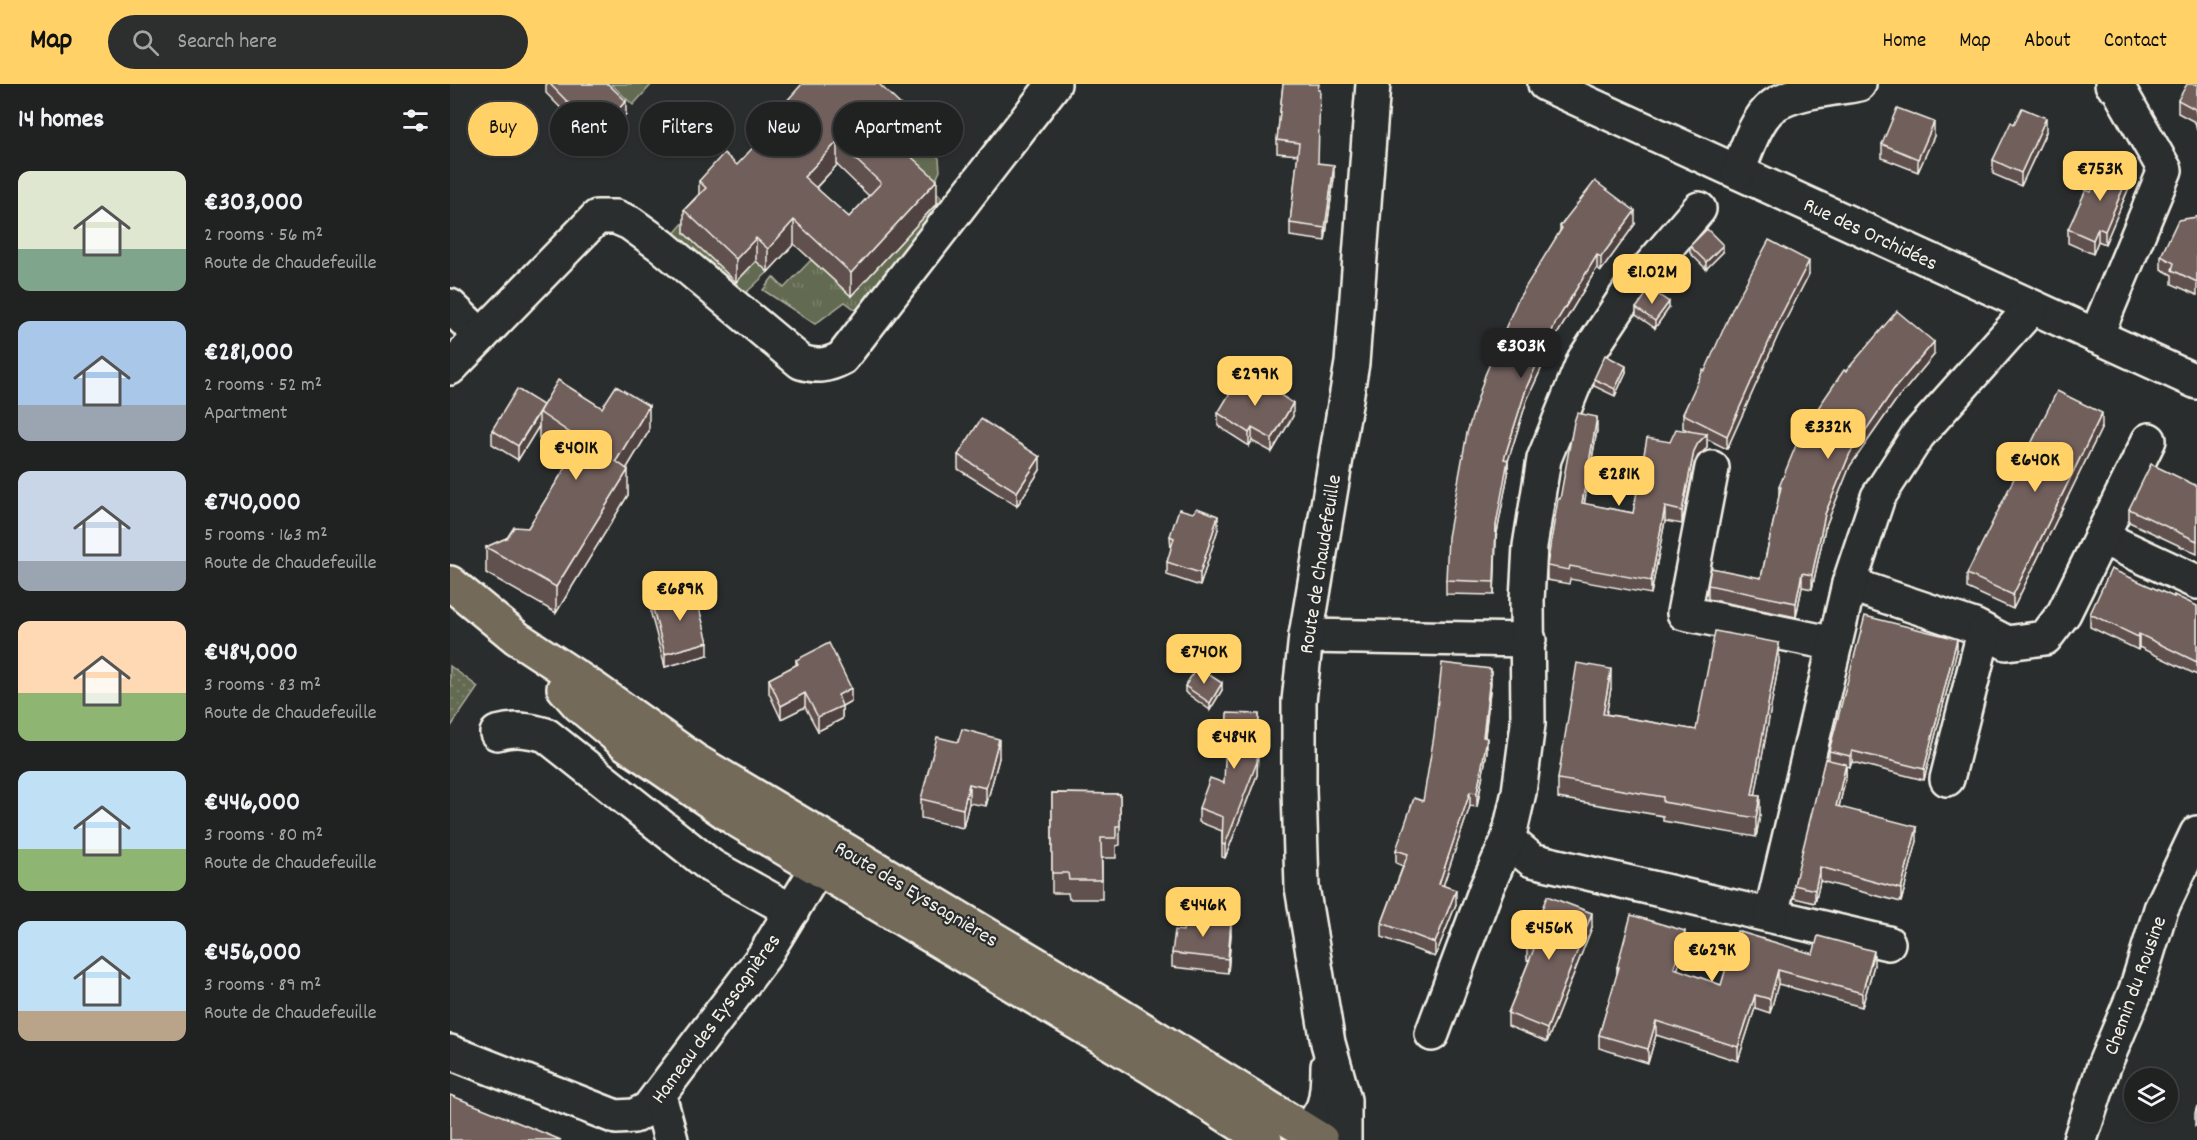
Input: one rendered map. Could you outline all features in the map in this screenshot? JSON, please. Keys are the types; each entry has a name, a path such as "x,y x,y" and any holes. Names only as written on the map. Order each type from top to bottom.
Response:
{"main road":[{"name":"Route des Eyssagnières","path":"450,583 518,638 694,760 1021,954 1307,1138"},
{"name":"Route des Eyssagnières","path":"518,638 579,705 626,744 737,820 1151,1067 1264,1140"}],"street":[{"path":"450,369 597,217 616,218 630,223 662,246 801,362 815,366 829,365 842,358 1054,84"},
{"name":"Route de Chaudefeuille","path":"1344,1140 1344,1100 1328,1043 1302,887 1299,701 1306,636 1352,363 1373,84"},
{"name":"Rue des Orchidées","path":"1545,84 2197,382"},
{"path":"1738,172 1754,131 1772,106 1796,96 1859,84"},
{"path":"2096,336 2165,170 2117,86 2112,84"},
{"path":"1432,1034 1486,889 1508,840 1519,792 1528,724 1527,600 1530,546 1544,459 1584,360 1630,290 1699,209"},
{"path":"450,306 481,336"},
{"path":"1771,915 1849,584 1878,497 1918,435 2032,307"},
{"path":"1849,584 1974,626 2007,643 2045,638 2064,613 2149,440"},
{"path":"1712,468 1684,613 1835,644"},
{"path":"2101,537 2197,582"},
{"path":"1947,779 1984,632"},
{"path":"1306,636 1529,640"},
{"path":"497,733 526,729 546,735 711,866 792,911"},
{"path":"815,832 820,856 817,869"},
{"name":"Chemin du Rousine","path":"2080,1140 2104,1066 2136,990 2161,909 2197,833"},
{"path":"1508,840 1532,860 1888,943"},
{"path":"817,869 828,863 840,864 958,933 1021,954"},
{"name":"Hameau des Eyssagnières","path":"450,1052 616,1117 634,1116 648,1108 764,956 817,869"},
{"name":"Route de Chaudefeuille","path":"1307,1138 1324,1106 1328,1091 1328,1043"},
{"path":"1151,1067 1193,1082 1307,1138"},
{"path":"658,1095 671,1140"}],"green space":[{"path":"611,84 652,84 633,105"},
{"path":"895,156 937,156 940,171 932,188 946,201 861,314 845,302 815,324 763,290 773,277 784,288 811,260 851,296 890,161"},
{"path":"685,221 684,233 736,281 756,261 768,272 742,294 672,236"},
{"path":"450,666 478,687 450,728"}],"building":[{"path":"550,84 608,84 626,101 625,102 568,102"},
{"path":"802,84 879,84 898,102 833,102 833,146 804,177 849,217 881,183 852,156 910,156 937,180 851,273 794,220 768,249 756,238 736,259 684,210 706,188 699,181 721,156 727,156 737,165 746,155 821,156 821,102 786,102"},
{"path":"1283,84 1319,84 1318,163 1334,165 1325,228 1290,223 1299,143 1277,140"},
{"path":"2187,84 2197,84 2197,118 2195,109 2178,100"},
{"path":"1897,108 1934,122 1918,159 1882,144"},
{"path":"2022,108 2046,118 2021,173 1993,160 2011,122 2014,124"},
{"path":"2104,161 2130,172 2105,231 2098,228 2093,240 2068,229 2086,190 2091,192"},
{"path":"1595,181 1635,211 1601,257 1597,255 1556,322 1527,386 1504,459 1508,460 1496,525 1494,582 1446,580 1448,537 1467,433 1485,375 1518,299 1562,228 1560,226"},
{"path":"2197,217 2197,282 2172,270 2174,263 2161,256 2178,220"},
{"path":"1707,229 1723,245 1706,262 1690,246"},
{"path":"1769,240 1809,261 1779,319 1727,436 1683,414 1734,305"},
{"path":"1650,289 1669,302 1655,321 1636,308"},
{"path":"1897,311 1934,342 1894,389 1850,453 1825,514 1812,575 1802,573 1796,603 1708,585 1711,568 1761,578 1781,487 1779,487 1801,433 1844,370 1846,371"},
{"path":"1605,355 1626,366 1615,389 1594,379"},
{"path":"1243,371 1293,403 1272,439 1252,428 1249,433 1218,413"},
{"path":"558,380 602,408 616,386 649,406 616,461 628,470 556,587 486,547 507,538 514,527 528,528 582,441 539,412"},
{"path":"517,389 543,405 518,446 492,430"},
{"path":"2057,391 2102,413 2013,595 1967,574"},
{"path":"1577,413 1597,417 1582,503 1633,513 1647,438 1670,442 1676,429 1707,434 1694,451 1682,511 1665,507 1651,581 1570,566 1569,570 1547,566 1558,499 1560,499"},
{"path":"981,419 1040,457 1017,492 958,455"},
{"path":"2151,464 2197,486 2197,541 2129,509"},
{"path":"1197,508 1218,516 1200,573 1167,562 1174,538 1170,536 1179,509 1193,513"},
{"path":"2111,569 2197,606 2197,662 2139,634 2138,637 2090,614"},
{"path":"694,589 708,642 665,654 651,601"},
{"path":"1865,616 1957,639 1924,769 1852,751 1850,756 1829,751"},
{"path":"1715,631 1779,643 1752,795 1760,796 1756,818 1663,802 1663,797 1558,779 1577,663 1611,669 1603,714 1696,730"},
{"path":"829,643 851,688 838,695 842,706 818,717 805,693 781,706 769,679 798,664 796,660"},
{"path":"1442,663 1491,669 1483,737 1487,738 1477,793 1470,792 1439,884 1456,890 1435,943 1382,923 1408,854 1396,850 1414,798 1423,801 1434,736"},
{"path":"1197,667 1222,683 1210,703 1185,686"},
{"path":"1227,713 1259,714 1257,762 1225,845 1222,844 1223,817 1199,808 1210,778 1224,783"},
{"path":"962,729 999,739 986,788 969,784 963,809 921,799 937,737 958,742"},
{"path":"1825,759 1846,764 1836,806 1917,827 1901,889 1820,867 1815,890 1794,885"},
{"path":"1052,793 1120,794 1120,826 1116,826 1116,838 1101,838 1102,880 1069,880 1068,873 1052,873"},
{"path":"1547,896 1592,913 1547,1029 1508,1013 1534,949 1527,947"},
{"path":"1184,915 1231,921 1228,959 1172,953 1175,930 1183,931"},
{"path":"1631,915 1685,931 1674,968 1721,985 1737,931 1813,954 1818,936 1874,951 1862,993 1778,970 1770,999 1755,995 1738,1047 1656,1021 1648,1049 1599,1035 1619,967 1617,967"},
{"path":"450,1095 561,1140 450,1140"}]}
